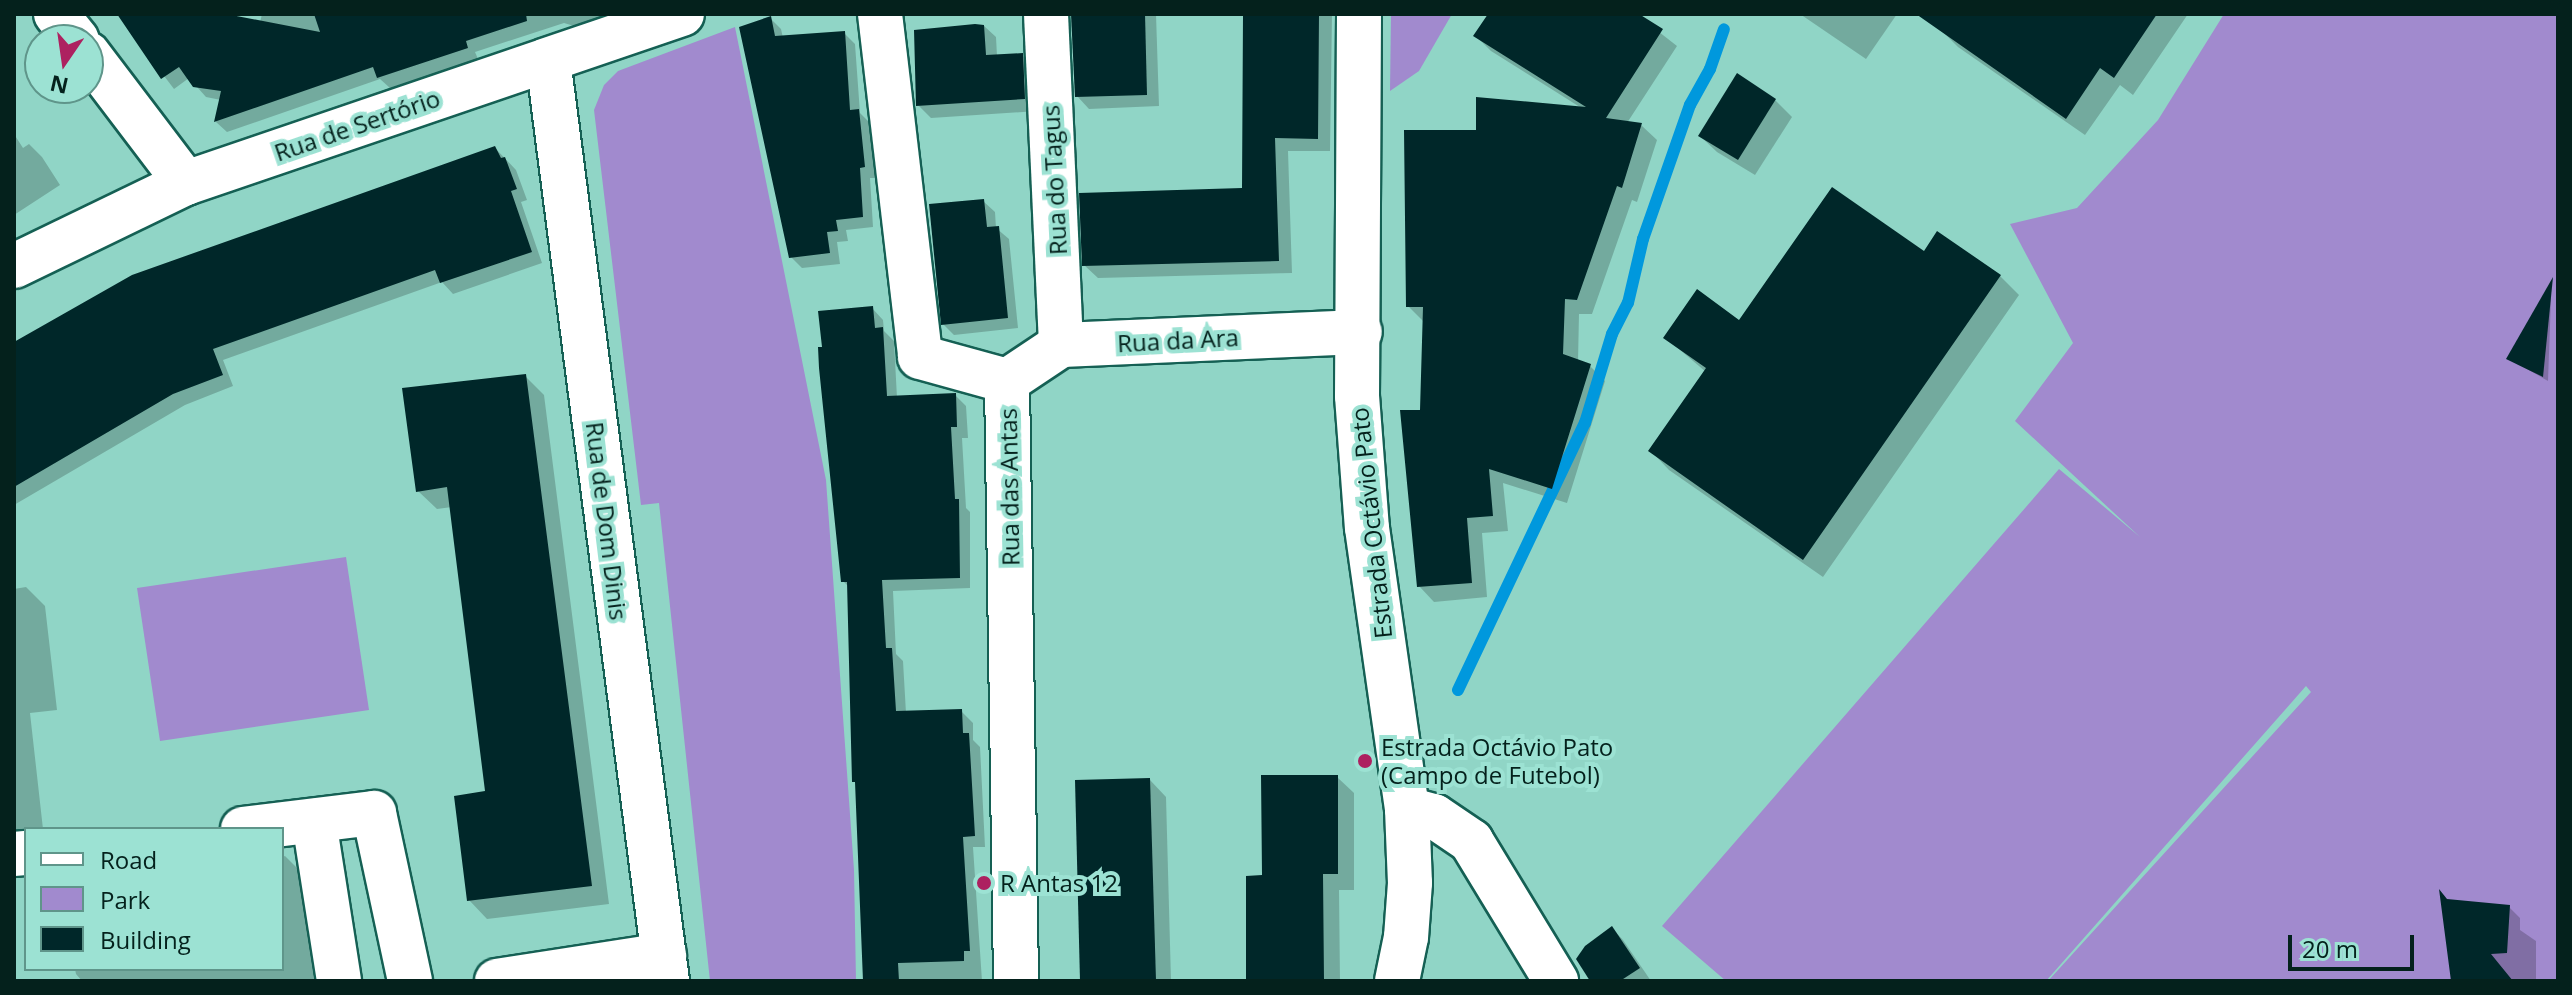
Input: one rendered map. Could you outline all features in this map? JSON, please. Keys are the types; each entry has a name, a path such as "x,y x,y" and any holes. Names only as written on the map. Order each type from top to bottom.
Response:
{"street":[{"name":"Rua de Sertório","path":"14,266 186,183 682,14"},
{"name":"Rua das Antas","path":"880,14 920,357 1007,381 1016,981"},
{"name":"Rua do Tagus","path":"1046,14 1061,345"},
{"name":"Estrada Octávio Pato","path":"1359,14 1360,332 1357,396 1367,528 1407,809 1410,883 1406,937 1397,981"},
{"name":"Rua de Dom Dinis","path":"548,60 665,968"},
{"path":"104,75 186,183"},
{"name":"Rua da Ara","path":"1061,345 1360,332"},
{"path":"1007,381 1061,345"},
{"path":"1407,809 1434,816 1471,841 1556,981"},
{"path":"261,827 374,813 410,981"},
{"path":"314,821 339,981"},
{"path":"497,981 665,968"}],"green space":[{"path":"1391,14 1452,14 1419,71 1390,91"},
{"path":"2224,14 2558,14 2558,981 2048,981 2311,692 2306,686 2046,981 1726,981 1662,926 2059,469 2140,537 2015,421 2073,343 2010,224 2077,208 2158,120"},
{"path":"735,27 826,480 854,870 856,981 710,981 659,503 641,505 594,110 604,85 618,71"},
{"path":"346,557 369,710 160,741 137,588"}],"building":[{"path":"117,14 226,14 320,32 314,14 526,14 527,21 466,41 468,48 377,78 373,67 214,122 221,91 193,87 179,67 161,79"},
{"path":"1071,14 1145,14 1147,95 1075,97"},
{"path":"1243,14 1319,14 1318,139 1275,138 1279,261 1082,266 1079,193 1242,188"},
{"path":"1488,14 1639,14 1663,29 1606,118 1642,123 1622,188 1617,186 1577,300 1565,299 1563,354 1591,364 1552,489 1489,469 1493,516 1467,518 1472,583 1417,587 1400,410 1420,410 1423,307 1406,307 1404,130 1476,130 1476,97 1586,107 1473,36"},
{"path":"1916,14 2157,14 2114,78 2100,68 2066,119"},
{"path":"771,16 775,36 845,31 850,110 859,109 865,167 860,168 863,217 836,220 838,231 827,232 830,253 789,258 739,27"},
{"path":"984,25 986,55 1023,53 1025,99 916,106 914,30"},
{"path":"1737,73 1776,99 1738,160 1698,136"},
{"path":"495,146 501,158 505,157 517,189 511,191 532,252 440,283 435,270 213,349 223,375 173,394 14,487 14,342 132,275"},
{"path":"1832,187 1924,251 1937,231 2001,275 1803,560 1648,451 1706,368 1663,338 1697,289 1739,320"},
{"path":"984,199 987,227 999,226 1008,318 941,325 929,204"},
{"path":"2553,277 2543,377 2506,359"},
{"path":"873,306 875,328 883,327 887,396 956,393 957,427 951,427 955,499 959,499 960,578 882,580 886,648 892,648 896,711 962,709 963,733 969,733 975,836 963,837 970,951 964,951 964,961 898,963 899,981 863,981 855,782 852,782 847,582 841,582 818,347 822,347 818,311"},
{"path":"526,374 592,886 467,901 454,796 485,791 447,487 416,492 402,388"},
{"path":"1261,775 1338,775 1338,874 1323,874 1324,981 1246,981 1246,876 1262,875"},
{"path":"1150,778 1156,981 1080,981 1075,780"},
{"path":"2439,889 2447,899 2510,905 2507,953 2491,954 2513,981 2451,981"},
{"path":"1612,926 1640,968 1620,981 1590,981 1576,959 1585,946"}],"waterway":[{"path":"1458,690 1585,423 1612,334 1628,303 1643,239 1690,105 1710,69 1724,29"}],"place":[{"name":"Estrada Octávio Pato (Campo de Futebol)","path":"1365,761"},
{"name":"R Antas 12","path":"984,883"}]}
